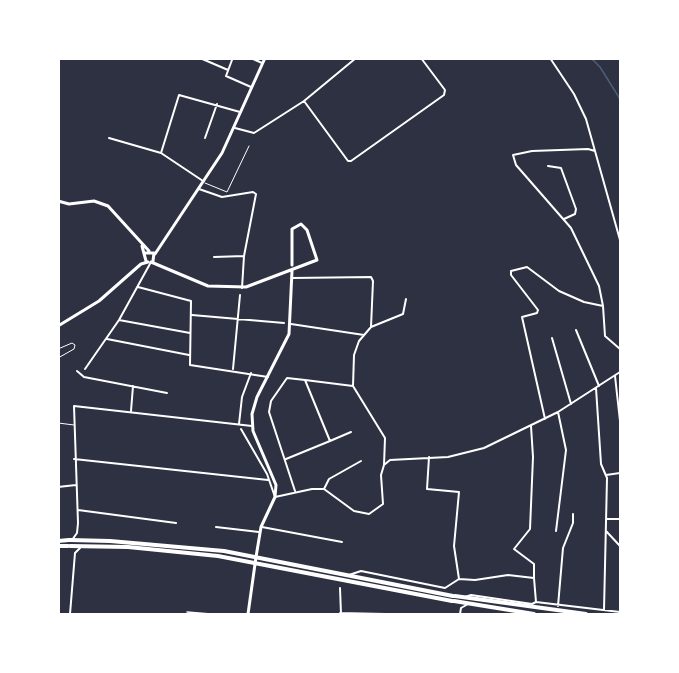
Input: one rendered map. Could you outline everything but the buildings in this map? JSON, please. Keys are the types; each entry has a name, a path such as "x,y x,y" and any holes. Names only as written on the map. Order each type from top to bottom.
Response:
{"main road":[{"path":"58,546 86,540 183,546 349,576 468,604 534,615"},
{"path":"58,541 69,544 256,559 453,599 464,597 586,615"},
{"path":"534,603 570,612"}],"street":[{"path":"200,58 228,70"},
{"path":"251,58 262,63"},
{"path":"85,369 119,320 153,260 157,247 204,182 235,128 265,58"},
{"path":"235,128 254,133 304,101 356,58"},
{"path":"304,101 351,161 445,94 421,58"},
{"path":"550,58 580,105 596,151 621,240"},
{"path":"232,60 225,76 251,87"},
{"path":"161,153 178,95 240,112"},
{"path":"205,138 217,104"},
{"path":"109,138 161,153 204,182"},
{"path":"596,151 588,149 515,152 513,155 516,165 564,219 595,275 603,306 605,336 621,349"},
{"path":"548,166 561,168 576,209 575,214 564,219"},
{"path":"199,189 222,197 255,192 256,202 244,256 242,288"},
{"path":"58,201 69,204 94,201 112,210 153,260 208,286 242,288 261,283 284,271 316,261 317,257 306,227 298,224 292,233 292,265"},
{"path":"58,326 107,295 141,264 147,253 157,247"},
{"path":"147,253 153,260"},
{"path":"214,257 244,256"},
{"path":"141,264 153,260"},
{"path":"545,419 522,318 537,313 538,310 511,272 526,267 559,291 584,302 603,306"},
{"path":"249,615 261,527 275,497 274,477 252,426 253,407 284,348 291,324 292,271"},
{"path":"292,278 371,276 374,281 371,327"},
{"path":"138,287 191,301 190,365 268,376"},
{"path":"233,370 240,294"},
{"path":"275,497 324,489 354,511 372,514 383,504 381,475 384,465 385,438 353,386 354,351 371,327 403,314 406,299"},
{"path":"192,315 284,323"},
{"path":"119,320 190,333"},
{"path":"291,324 364,335"},
{"path":"576,330 597,387 601,464 606,475 604,610"},
{"path":"552,338 571,404"},
{"path":"107,339 189,356"},
{"path":"76,371 84,377 167,393"},
{"path":"384,465 397,458 429,457 476,451 558,412 621,372"},
{"path":"239,424 242,397 251,373"},
{"path":"615,376 621,421"},
{"path":"296,493 286,459 271,422 270,406 287,378 353,386"},
{"path":"305,380 330,441"},
{"path":"131,412 133,386"},
{"path":"70,615 75,552 69,544 77,533 78,510 74,405 252,426"},
{"path":"556,531 566,450 558,412"},
{"path":"531,426 533,457 530,529 514,549 534,564 534,603"},
{"path":"242,429 269,480 275,497"},
{"path":"286,459 351,432"},
{"path":"429,457 427,489 459,492 454,546 459,579"},
{"path":"75,459 269,480"},
{"path":"324,489 329,479 361,460"},
{"path":"606,475 621,473"},
{"path":"58,488 76,485"},
{"path":"78,510 176,523"},
{"path":"558,606 563,548 573,523 573,514"},
{"path":"606,519 621,519"},
{"path":"216,527 260,532"},
{"path":"261,527 342,542"},
{"path":"606,531 621,546"},
{"path":"77,533 86,540"},
{"path":"75,552 84,545"},
{"path":"349,576 361,571 445,588 459,579 475,580 508,575 534,578"},
{"path":"340,588 340,614 385,615"},
{"path":"464,597 471,595 621,612"},
{"path":"453,599 460,613"},
{"path":"460,613 463,606 468,604"},
{"path":"187,612 211,615"}],"lane":[{"path":"204,182 227,192 249,146"},
{"path":"58,350 72,343 75,345 74,349 58,358"},
{"path":"58,423 74,425"}],"waterway":[{"path":"591,58 600,67 620,99"}]}
